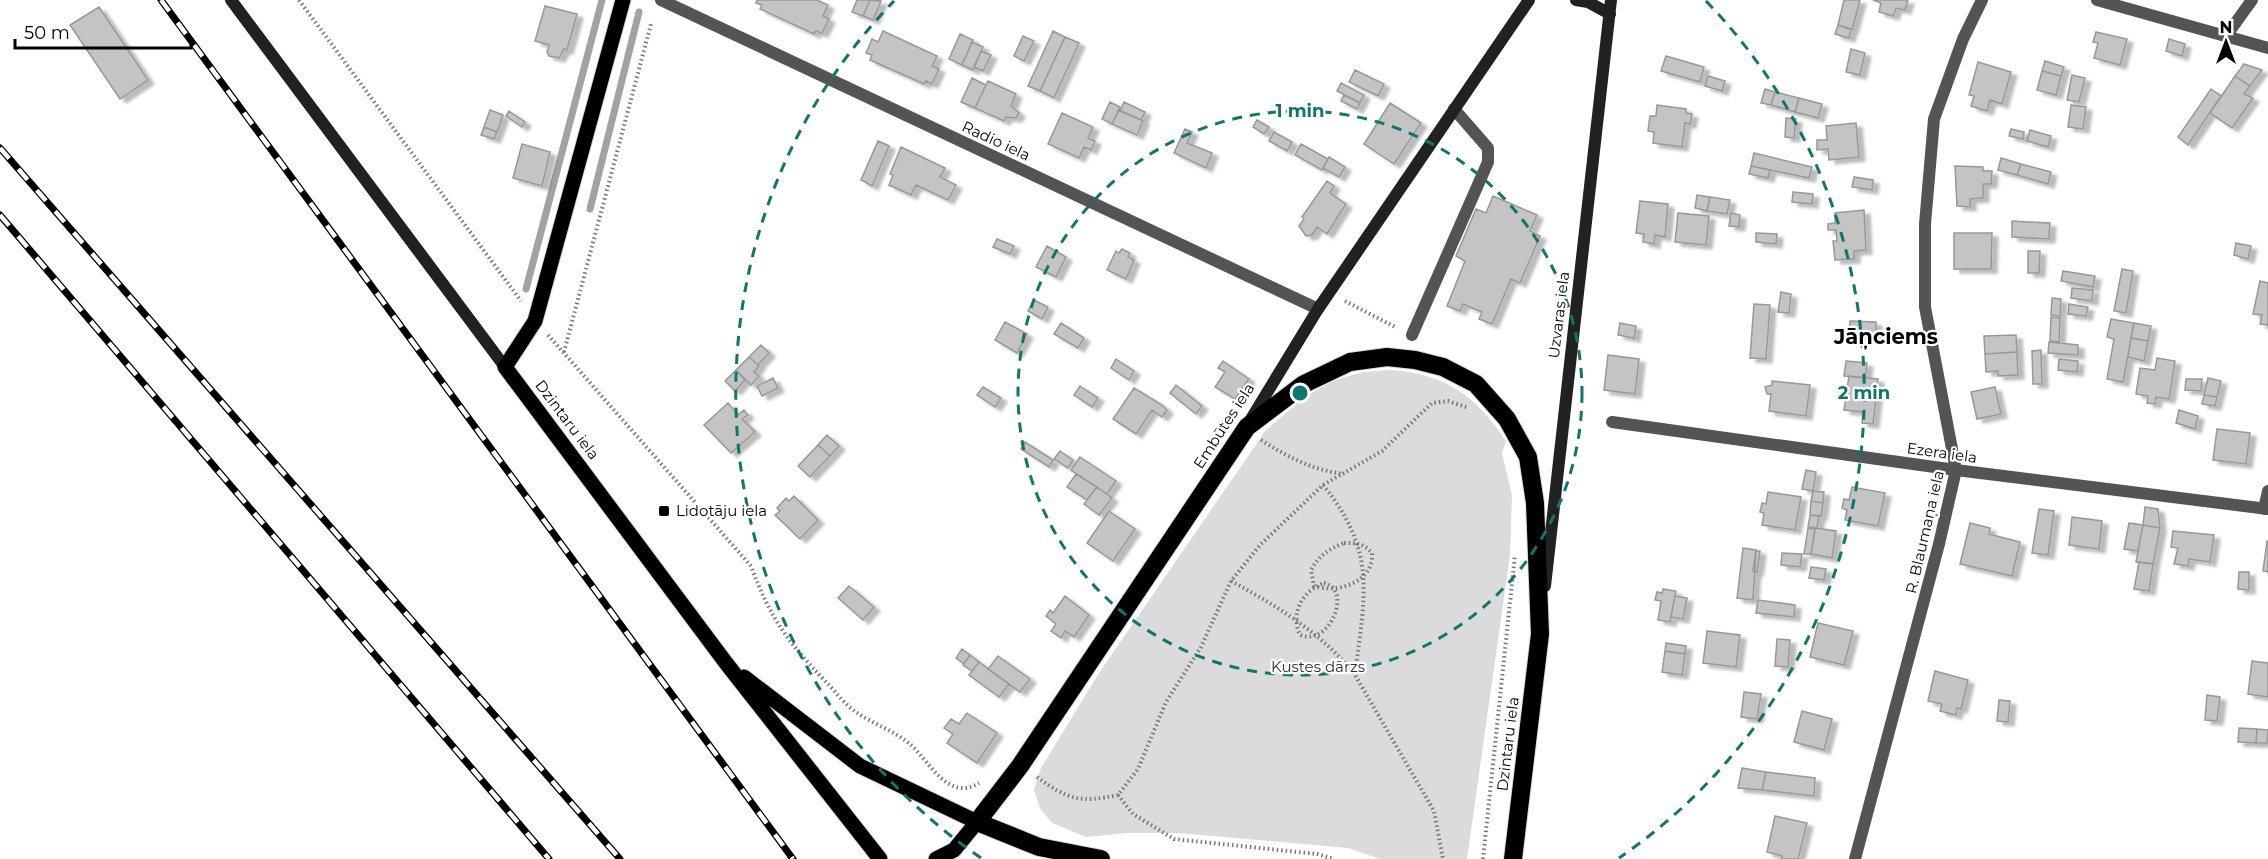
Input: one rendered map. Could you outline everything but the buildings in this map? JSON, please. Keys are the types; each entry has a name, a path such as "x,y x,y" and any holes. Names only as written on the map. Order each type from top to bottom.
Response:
{"highway":[{"name":"Dzintaru iela","path":"1245,428 1304,384 1350,362 1387,357 1415,360 1443,367 1476,384 1507,419 1528,457 1535,503 1540,634 1513,859"},
{"name":"Embūtes iela","path":"977,822 1020,766 1245,428"},
{"path":"977,822 1039,847 1101,859"}],"main road":[{"path":"505,367 536,321 623,0"},
{"name":"Dzintaru iela","path":"505,367 726,663 880,859"},
{"path":"726,663 860,766 977,822"},
{"name":"Embūtes iela","path":"936,859 954,850 977,822"}],"street":[{"name":"Dzintaru iela","path":"231,0 505,367"},
{"name":"Radio iela","path":"661,0 1318,309"},
{"name":"Embūtes iela","path":"1245,428 1318,309 1529,0"},
{"path":"1576,0 1588,2 1610,14"},
{"name":"Uzvaras iela","path":"1540,634 1611,0"},
{"name":"R. Blaumaņa iela","path":"1855,859 1939,543 1956,470 1925,307 1925,224 1934,119 1963,39 1982,0"},
{"path":"2097,0 2268,48"},
{"path":"2226,36 2252,0"},
{"path":"1412,335 1488,162 1488,148 1454,109"},
{"name":"Ezera iela","path":"1612,422 1956,470 2266,509"},
{"path":"2266,509 2268,491"}],"path":[{"path":"299,0 536,321 751,566 766,607 792,646 854,711 910,744 938,777 963,788 977,784 982,779"},
{"path":"563,352 651,24"},
{"path":"1329,294 1412,335"},
{"path":"1020,766 1057,792 1078,800 1095,800 1118,795 1138,769 1166,702 1201,647 1231,581 1260,545 1323,485 1382,451 1432,403 1448,401 1469,408 1476,413"},
{"path":"1245,428 1294,461 1324,472 1344,474"},
{"path":"1323,485 1342,509 1358,543 1364,604 1355,675"},
{"path":"1344,543 1358,543 1372,553 1373,560 1363,577 1335,589 1314,586 1311,570 1324,553 1344,543"},
{"path":"1483,859 1504,674 1515,544"},
{"path":"1231,581 1296,621 1339,654 1355,675 1434,811 1443,859"},
{"path":"1314,586 1300,602 1296,621 1299,635 1307,638 1317,636 1333,618 1336,609 1335,589"},
{"path":"1118,795 1133,814 1174,839 1317,854 1334,859"}],"green space":[{"name":"Kustes dārzs","path":"1388,370 1426,376 1457,389 1482,411 1506,441 1502,453 1512,495 1510,555 1467,859 1380,859 1348,848 1178,833 1126,833 1086,837 1052,823 1040,808 1034,790 1041,768 1099,673 1266,430 1306,396 1335,380 1363,372"}],"waterway":[{"path":"526,289 602,0"},
{"path":"590,209 639,12"}],"railway":[{"path":"161,0 793,859"},
{"path":"0,148 620,859"},
{"path":"0,215 549,859"}],"place":[{"name":"Lidotāju iela","path":"664,511"}],"district":[{"name":"Jāņciems","path":"1886,337"}]}
